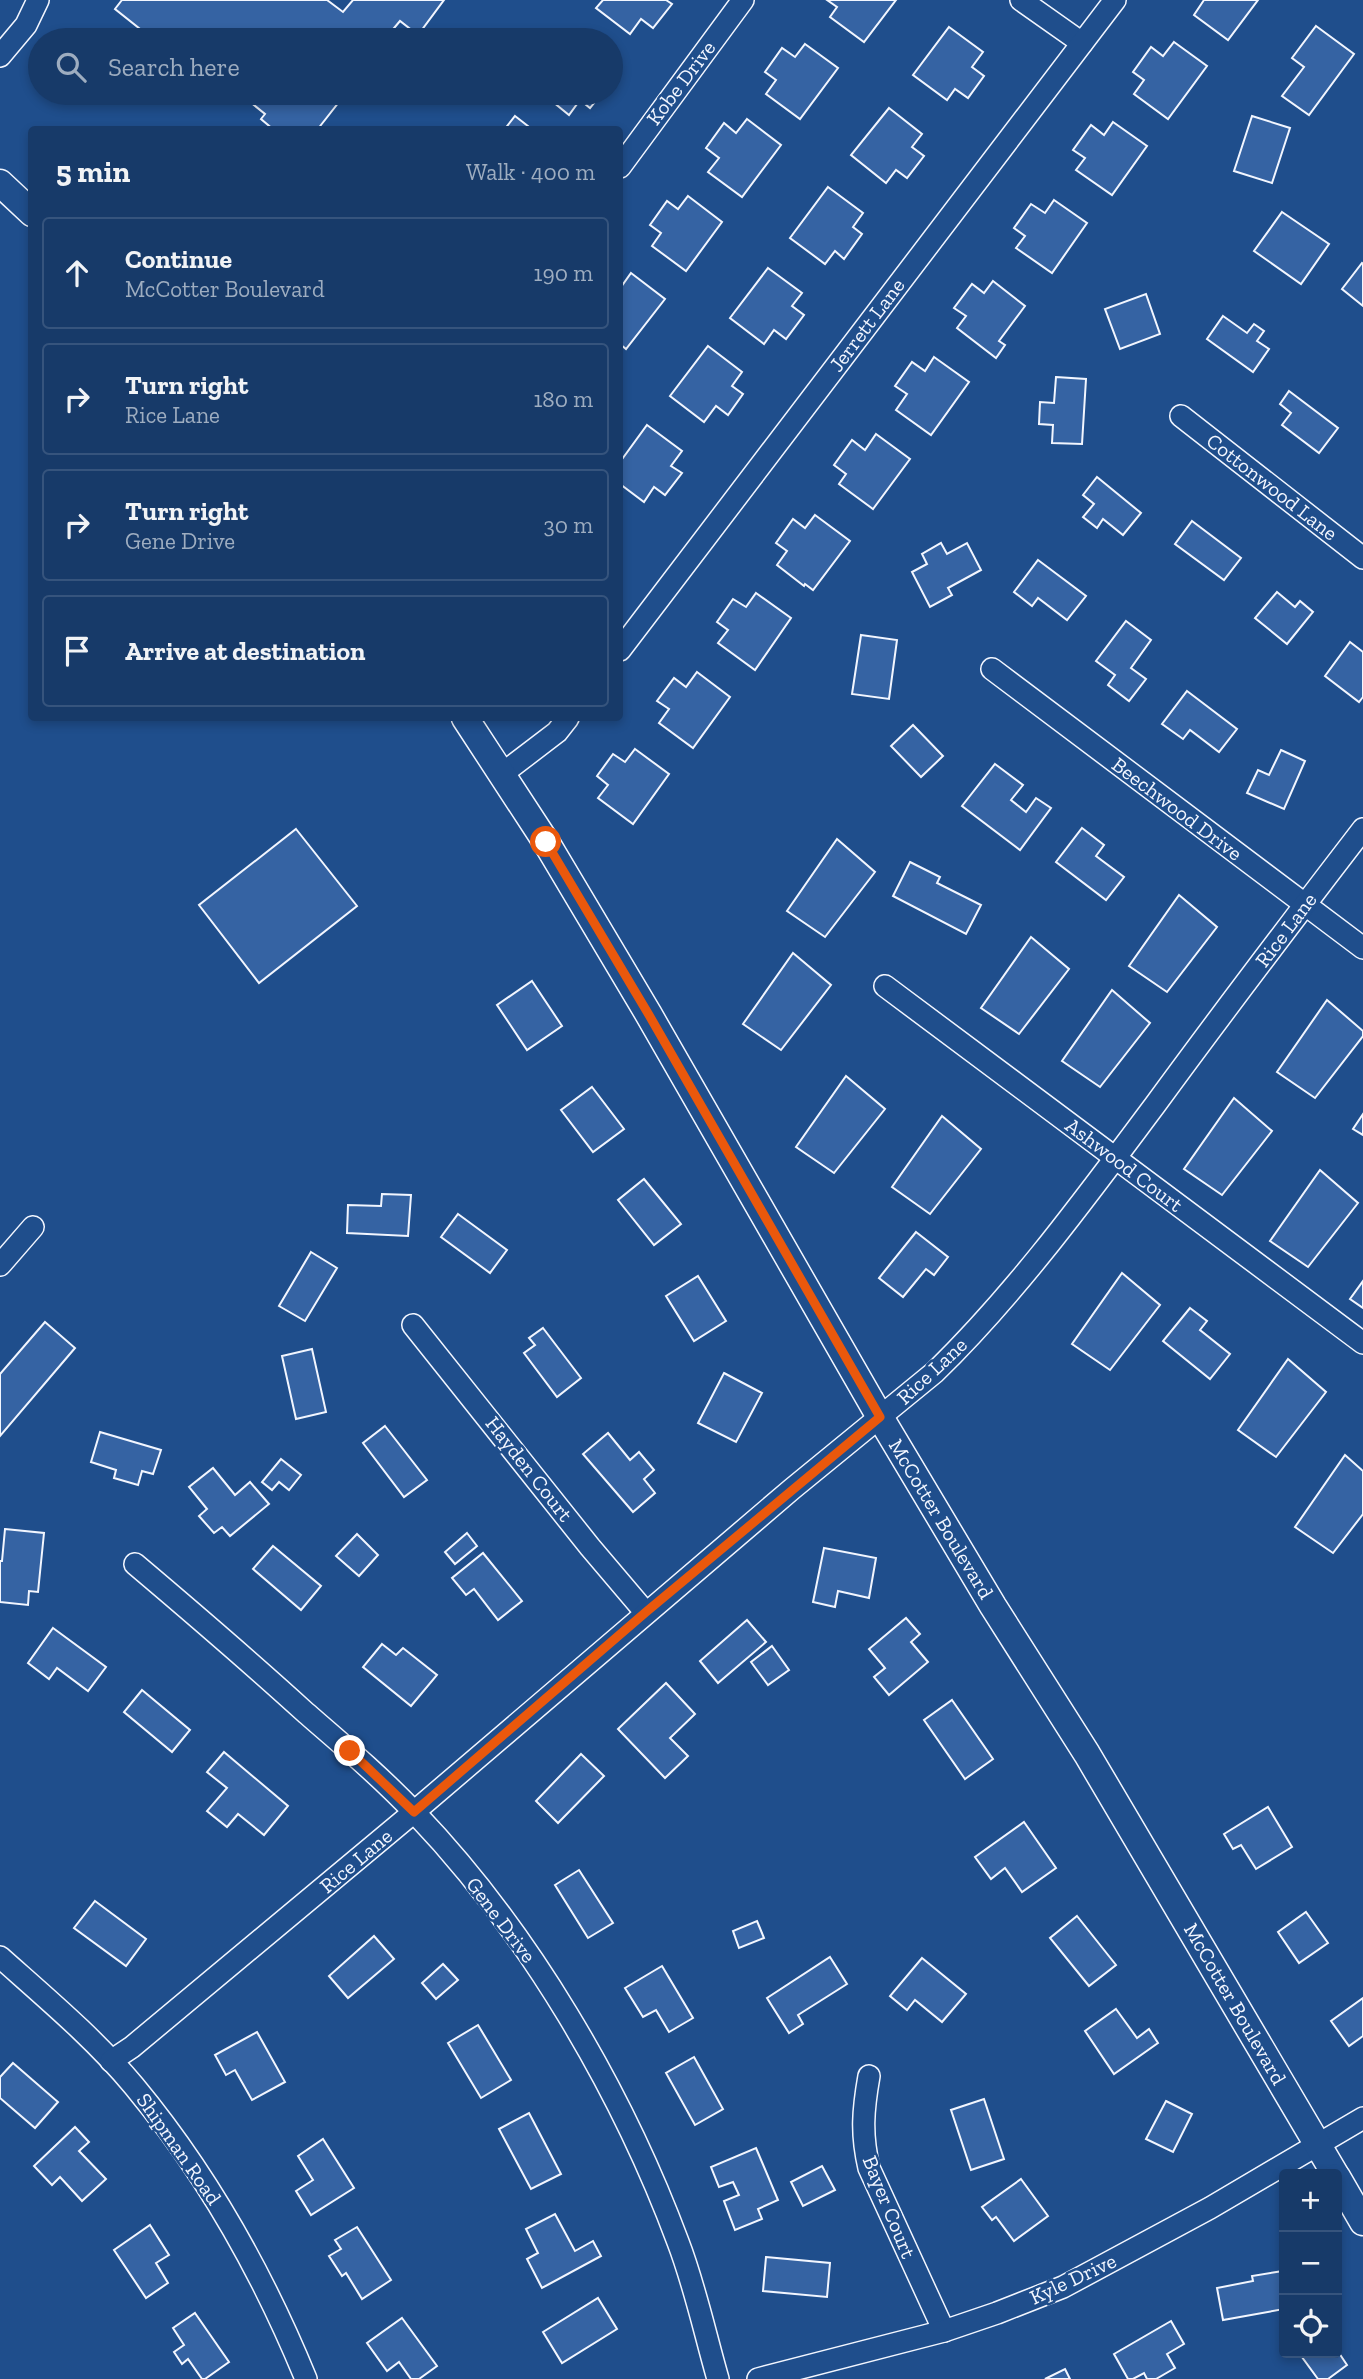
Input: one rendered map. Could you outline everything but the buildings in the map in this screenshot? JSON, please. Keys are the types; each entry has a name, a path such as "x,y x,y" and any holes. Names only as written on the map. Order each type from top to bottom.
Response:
{"street":[{"path":"0,56 26,25 38,0"},
{"name":"Kobe Drive","path":"623,163 743,0"},
{"path":"1021,0 1082,43"},
{"name":"Jerrett Lane","path":"623,646 1115,0"},
{"path":"0,183 28,209"},
{"name":"Cottonwood Lane","path":"1181,416 1363,558"},
{"name":"Beechwood Drive","path":"992,669 1363,948"},
{"name":"McCotter Boulevard","path":"467,721 649,1015 880,1417 993,1606 1087,1754 1332,2169"},
{"path":"502,774 557,732 566,721"},
{"name":"Rice Lane","path":"111,2061 132,2047 414,1812 646,1612 935,1372 977,1329 1028,1269 1115,1159 1363,828"},
{"name":"Ashwood Court","path":"885,986 1363,1343"},
{"path":"0,1265 33,1227"},
{"name":"Hayden Court","path":"413,1325 590,1547 646,1612"},
{"name":"Gene Drive","path":"135,1564 350,1751 414,1812 450,1851 502,1919 544,1978 588,2050 623,2115 680,2246 718,2379"},
{"name":"Shipman Road","path":"0,1957 111,2061 163,2124 218,2202 273,2302 306,2379"},
{"name":"Bayer Court","path":"869,2076 863,2119 863,2143 869,2168 944,2331"},
{"name":"Kyle Drive","path":"758,2379 944,2331 1063,2287 1210,2208 1363,2118"},
{"name":"McCotter Boulevard","path":"1342,2185 1363,2222"}],"route":[{"path":"350,1751 414,1812 646,1612 880,1417 649,1015 546,842"}]}
